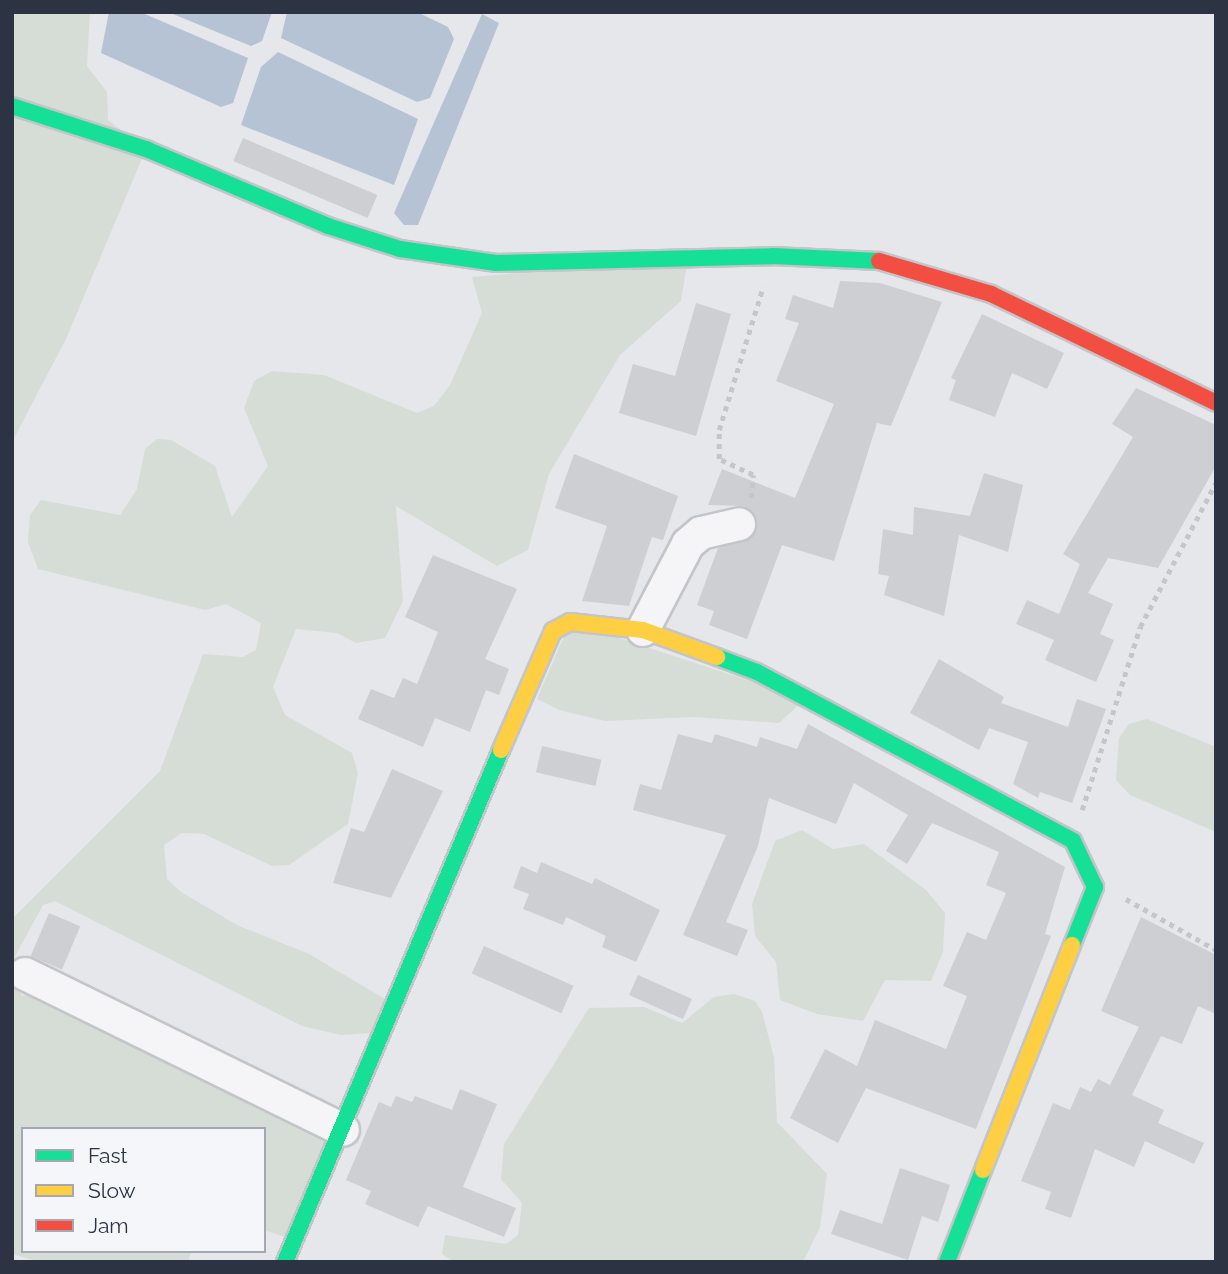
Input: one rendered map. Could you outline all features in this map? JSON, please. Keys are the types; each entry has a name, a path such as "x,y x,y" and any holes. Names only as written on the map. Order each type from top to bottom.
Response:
{"street":[{"path":"12,106 146,149 328,226 400,249 496,263 773,256 884,261 943,276 1064,326 1216,403"},
{"path":"643,630 688,544 701,533 739,523"},
{"path":"285,1262 553,631 570,622 643,630 757,672 1073,841 1095,887 947,1262"},
{"path":"25,974 343,1130"}],"path":[{"path":"739,523 754,490 753,475 719,459 719,430 773,256"},
{"path":"1073,841 1140,627 1216,482"},
{"path":"1095,887 1146,907 1216,950"}],"shaded area":[{"path":"12,12 90,12 87,66 107,92 108,120 146,149 66,339 12,442"},
{"path":"688,258 681,301 620,355 549,474 528,550 497,566 396,506 403,601 385,638 356,643 337,633 296,629 273,687 285,715 352,753 358,773 348,824 289,865 272,866 204,834 182,833 164,845 167,879 181,892 239,926 309,954 397,1006 387,1032 341,1035 302,1026 55,901 43,905 12,962 12,919 160,771 203,654 243,657 256,650 261,623 226,604 205,610 38,569 28,542 30,515 41,500 120,515 137,489 145,449 157,439 171,440 215,466 232,517 268,466 244,408 254,381 272,371 324,375 417,413 434,406 450,385 482,313 472,277"},
{"path":"570,622 805,699 779,723 694,717 605,721 559,710 537,699"},
{"path":"1147,719 1216,747 1216,832 1130,795 1116,780 1119,738 1129,724"},
{"path":"802,830 833,849 864,844 926,890 945,913 943,952 931,981 885,980 863,1021 817,1014 780,1000 776,962 755,936 752,904 775,841"},
{"path":"12,970 22,996 55,988 343,1130 294,1240 266,1231 266,1127 21,1127 21,1253 190,1253 188,1262 41,1262 12,1254"},
{"path":"734,994 755,1001 762,1012 774,1057 777,1122 827,1174 820,1227 803,1262 454,1262 442,1254 445,1235 506,1244 518,1235 522,1203 501,1179 504,1144 589,1008 644,1007 682,1023 714,997"}],"water":[{"path":"109,12 140,12 248,58 233,103 221,107 101,53"},
{"path":"168,12 272,12 262,41 251,46"},
{"path":"287,12 417,12 448,27 454,39 430,98 417,102 281,38"},
{"path":"482,14 499,23 418,225 404,225 394,213"},
{"path":"278,52 418,119 394,185 241,125 261,67"}],"building":[{"path":"243,138 377,195 368,218 233,161"},
{"path":"840,281 880,283 942,302 891,426 877,423 834,561 782,545 747,639 709,625 714,611 697,605 718,548 751,538 757,519 744,506 708,505 722,469 795,498 834,404 776,381 799,323 785,319 793,295 833,308"},
{"path":"696,303 731,314 696,436 619,413 633,364 675,376"},
{"path":"982,314 1064,353 1047,389 1012,373 995,417 949,400 956,380 951,378"},
{"path":"1136,388 1216,425 1216,466 1158,568 1108,558 1088,593 1113,604 1100,634 1114,640 1096,682 1045,660 1054,640 1016,624 1027,600 1059,614 1080,564 1063,554 1133,437 1112,424"},
{"path":"574,454 678,496 663,540 652,537 629,606 582,601 607,526 555,508"},
{"path":"984,473 1023,485 1008,552 959,535 944,616 884,595 889,576 878,574 883,529 913,535 914,507 970,516"},
{"path":"433,555 517,589 485,659 509,669 499,695 486,690 470,732 435,718 423,747 358,719 371,689 394,698 403,678 417,684 438,632 405,617"},
{"path":"939,659 1004,697 1001,703 1068,727 1077,699 1106,709 1072,803 1040,792 1038,798 1013,784 1028,742 989,728 979,750 910,713"},
{"path":"808,724 1065,867 1045,934 1051,936 976,1129 866,1088 838,1143 790,1118 825,1049 857,1066 875,1020 946,1049 967,996 943,986 967,932 986,940 1006,893 986,885 999,852 932,823 907,864 886,851 908,815 854,783 836,824 769,798 758,846 726,922 748,930 737,956 683,935 726,835 633,810 640,784 661,790 678,734 712,743 715,734 757,747 760,737 797,749"},
{"path":"542,746 601,760 595,786 536,772"},
{"path":"392,769 443,791 391,898 333,883 351,828 364,832"},
{"path":"541,862 592,884 595,878 660,910 636,962 602,947 606,936 566,917 563,925 523,909 529,894 513,888 521,866 537,873"},
{"path":"49,913 80,926 62,970 31,956"},
{"path":"1141,917 1216,955 1216,1014 1198,1006 1182,1044 1161,1036 1132,1095 1164,1110 1158,1123 1204,1143 1194,1164 1145,1141 1134,1167 1095,1149 1071,1218 1045,1209 1051,1192 1021,1181 1053,1103 1070,1110 1080,1087 1091,1092 1098,1079 1110,1085 1139,1027 1101,1011"},
{"path":"484,946 574,986 561,1013 472,973"},
{"path":"638,975 692,999 683,1019 629,995"},
{"path":"460,1089 497,1104 463,1187 516,1208 504,1237 428,1206 418,1227 365,1204 371,1191 346,1180 379,1102 391,1107 396,1096 412,1102 415,1096 452,1110"},
{"path":"900,1168 950,1185 938,1222 922,1216 908,1260 831,1234 840,1210 882,1224"}],"traffic: fast":[{"path":"12,106 146,149 328,226 400,249 496,263 773,256 879,261"},
{"path":"717,657 757,672 1073,841 1095,887 1072,945"},
{"path":"285,1262 501,750"},
{"path":"947,1262 983,1170"}],"traffic: slow":[{"path":"501,750 553,631 570,622 643,630 717,657"},
{"path":"983,1170 1072,945"}],"traffic: jam":[{"path":"879,261 991,294 1216,403"}]}
